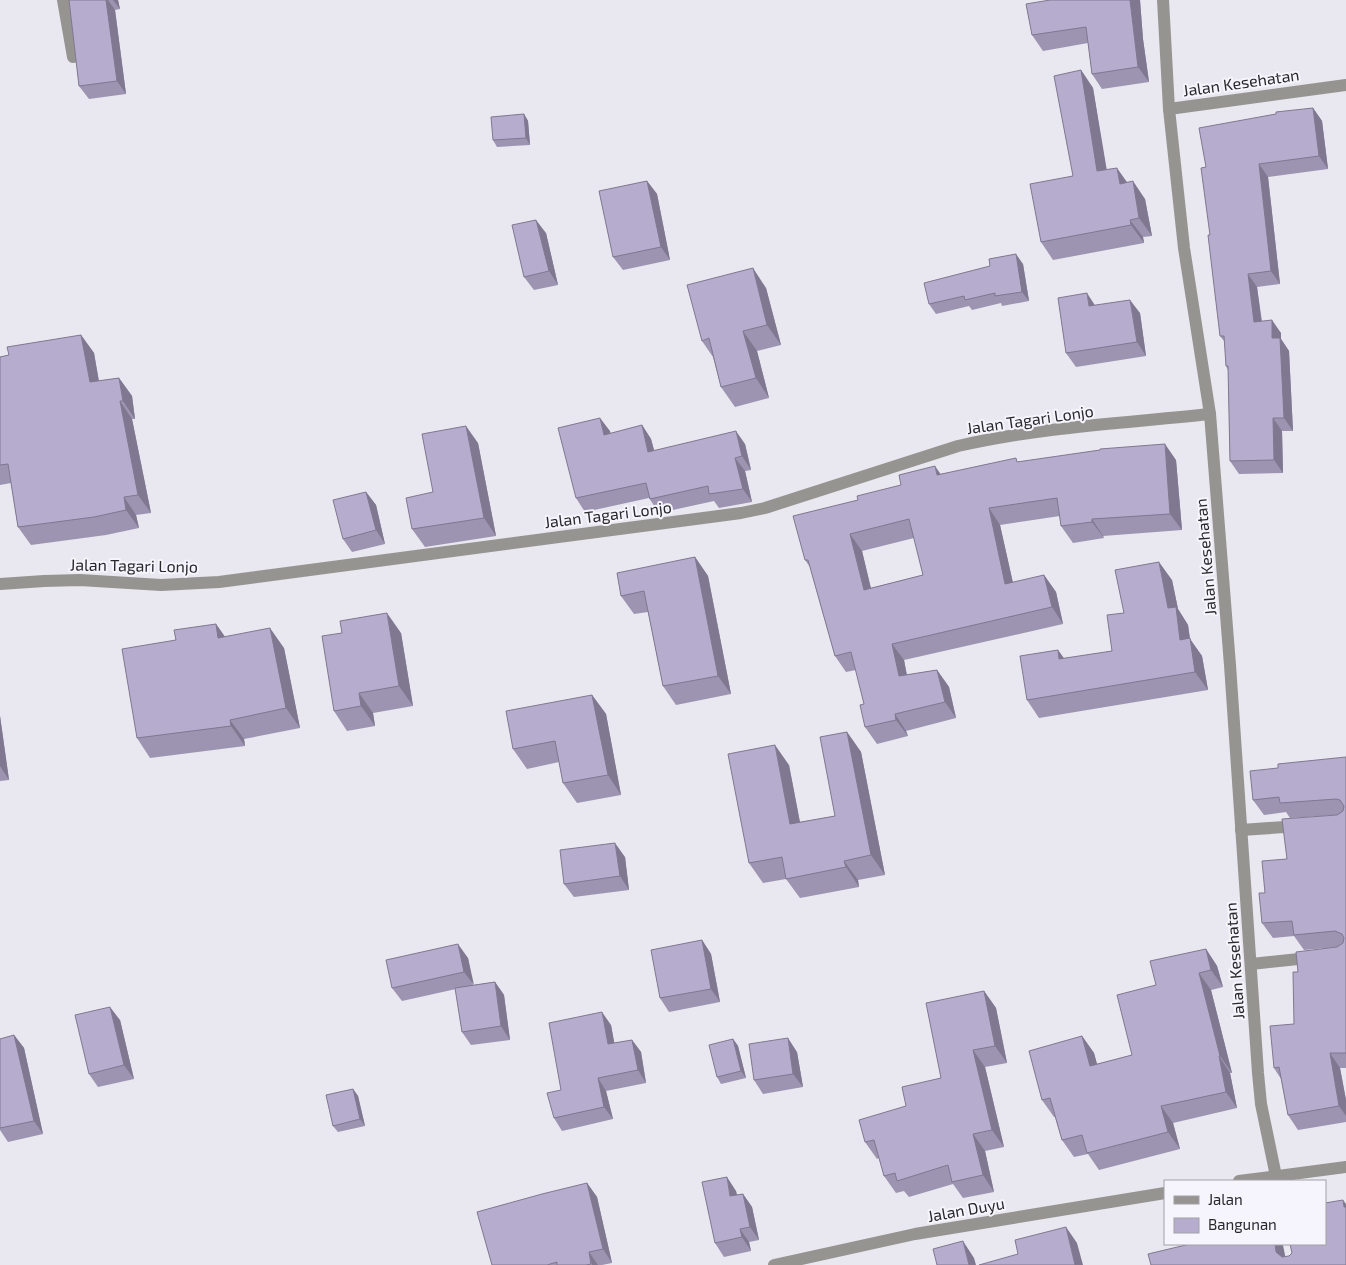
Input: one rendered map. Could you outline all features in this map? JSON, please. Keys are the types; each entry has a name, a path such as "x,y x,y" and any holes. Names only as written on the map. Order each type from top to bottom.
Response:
{"street":[{"path":"63,0 72,57"},
{"path":"1163,0 1169,108"},
{"name":"Jalan Kesehatan","path":"1277,1178 1261,1104 1210,414 1184,248 1169,108 1346,85"},
{"name":"Jalan Tagari Lonjo","path":"0,584 80,580 161,585 219,582 741,513 765,508 958,446 988,439 1021,433 1210,414"},
{"path":"1241,830 1308,825"},
{"path":"1250,964 1346,954"},
{"path":"1252,1180 1346,1167"},
{"name":"Jalan Duyu","path":"774,1265 915,1234 1164,1193"}],"building":[{"path":"69,0 106,0 117,81 79,86"},
{"path":"1050,0 1130,0 1138,67 1092,74 1086,27 1032,35 1026,4"},
{"path":"1081,70 1097,171 1117,168 1120,184 1133,181 1139,218 1130,220 1131,225 1041,242 1030,184 1073,176 1054,76"},
{"path":"1313,108 1319,156 1259,164 1271,271 1248,274 1254,322 1272,320 1272,338 1280,338 1284,418 1273,418 1274,460 1230,461 1228,366 1226,366 1224,336 1220,336 1201,168 1206,167 1199,128 1276,114 1276,112"},
{"path":"524,114 526,138 493,140 491,117"},
{"path":"647,181 661,247 613,257 599,191"},
{"path":"536,220 549,271 524,277 512,225"},
{"path":"1016,254 1022,292 995,296 995,293 965,300 964,296 929,304 924,283 990,266 989,259"},
{"path":"753,268 767,325 743,331 756,378 721,387 709,338 702,341 687,285"},
{"path":"1087,293 1089,306 1130,300 1137,342 1066,353 1058,298"},
{"path":"81,335 90,382 119,378 123,401 120,401 138,495 124,497 126,510 94,517 18,527 8,464 0,465 0,357 9,355 7,347"},
{"path":"600,418 604,435 642,425 648,452 736,431 742,456 735,458 743,489 709,494 708,486 650,499 646,483 576,498 558,428"},
{"path":"466,426 484,518 412,529 406,498 433,492 422,434"},
{"path":"1165,444 1170,514 1092,519 1092,522 1061,526 1057,498 989,508 1005,584 1044,575 1052,607 892,644 899,676 937,670 945,702 895,714 896,720 865,727 860,705 864,704 851,652 835,656 808,560 805,560 793,516 858,500 857,496 901,485 899,475 935,466 937,475 1016,458 1017,462 1100,449","holes":["909,519 923,575 864,590 850,534"]},
{"path":"366,492 376,530 343,539 333,500"},
{"path":"695,557 718,676 663,686 644,591 621,596 617,573"},
{"path":"1159,562 1168,608 1176,607 1180,640 1190,638 1195,672 1027,700 1020,656 1058,650 1059,659 1112,651 1107,615 1124,613 1115,570"},
{"path":"387,613 399,686 359,693 361,706 334,711 322,636 342,633 340,621"},
{"path":"216,624 218,638 270,628 286,708 230,720 231,726 137,738 122,649 176,640 174,630"},
{"path":"592,695 608,775 563,783 555,741 513,749 506,711"},
{"path":"847,732 871,855 844,861 846,867 786,879 782,857 749,863 728,754 775,745 790,824 835,816 820,737"},
{"path":"1346,757 1346,1053 1330,1053 1339,1106 1288,1115 1279,1067 1274,1068 1270,1026 1294,1024 1293,972 1298,972 1296,952 1337,947 1343,943 1344,938 1342,934 1335,931 1294,935 1292,921 1262,923 1259,893 1265,893 1262,861 1287,859 1282,819 1337,815 1343,811 1344,806 1340,800 1336,799 1280,803 1279,797 1253,800 1250,771 1278,768 1278,764"},
{"path":"615,843 620,876 564,884 560,850"},
{"path":"702,940 711,989 660,998 651,950"},
{"path":"458,944 464,972 392,988 386,960"},
{"path":"1206,949 1211,970 1199,973 1220,1056 1226,1092 1161,1106 1168,1132 1087,1153 1082,1135 1062,1140 1050,1098 1042,1100 1029,1051 1082,1036 1090,1066 1132,1055 1117,995 1156,985 1150,961"},
{"path":"495,982 501,1026 462,1032 455,988"},
{"path":"984,991 995,1046 973,1050 992,1130 973,1134 983,1175 952,1182 948,1165 897,1181 895,1173 884,1176 874,1140 865,1142 859,1120 906,1106 902,1087 941,1078 926,1003"},
{"path":"110,1007 124,1065 89,1074 75,1015"},
{"path":"602,1012 608,1044 632,1040 638,1070 598,1078 604,1107 554,1118 547,1093 561,1090 549,1023"},
{"path":"14,1035 34,1121 0,1128 0,1039"},
{"path":"788,1038 793,1074 754,1080 749,1044"},
{"path":"733,1039 741,1071 717,1077 709,1045"},
{"path":"353,1089 360,1119 333,1126 326,1095"},
{"path":"727,1177 730,1196 743,1194 750,1227 740,1229 742,1237 715,1243 702,1182"},
{"path":"587,1183 603,1249 589,1252 591,1264 557,1265 557,1262 547,1265 492,1265 477,1212"},
{"path":"1343,1200 1344,1207 1346,1207 1346,1265 1151,1265 1148,1254 1186,1245 1275,1245 1276,1252 1282,1257 1289,1256 1292,1253 1290,1245 1326,1245 1326,1203"},
{"path":"1066,1227 1075,1265 979,1265 1018,1254 1015,1240"},
{"path":"963,1241 969,1265 937,1265 933,1249"}]}
